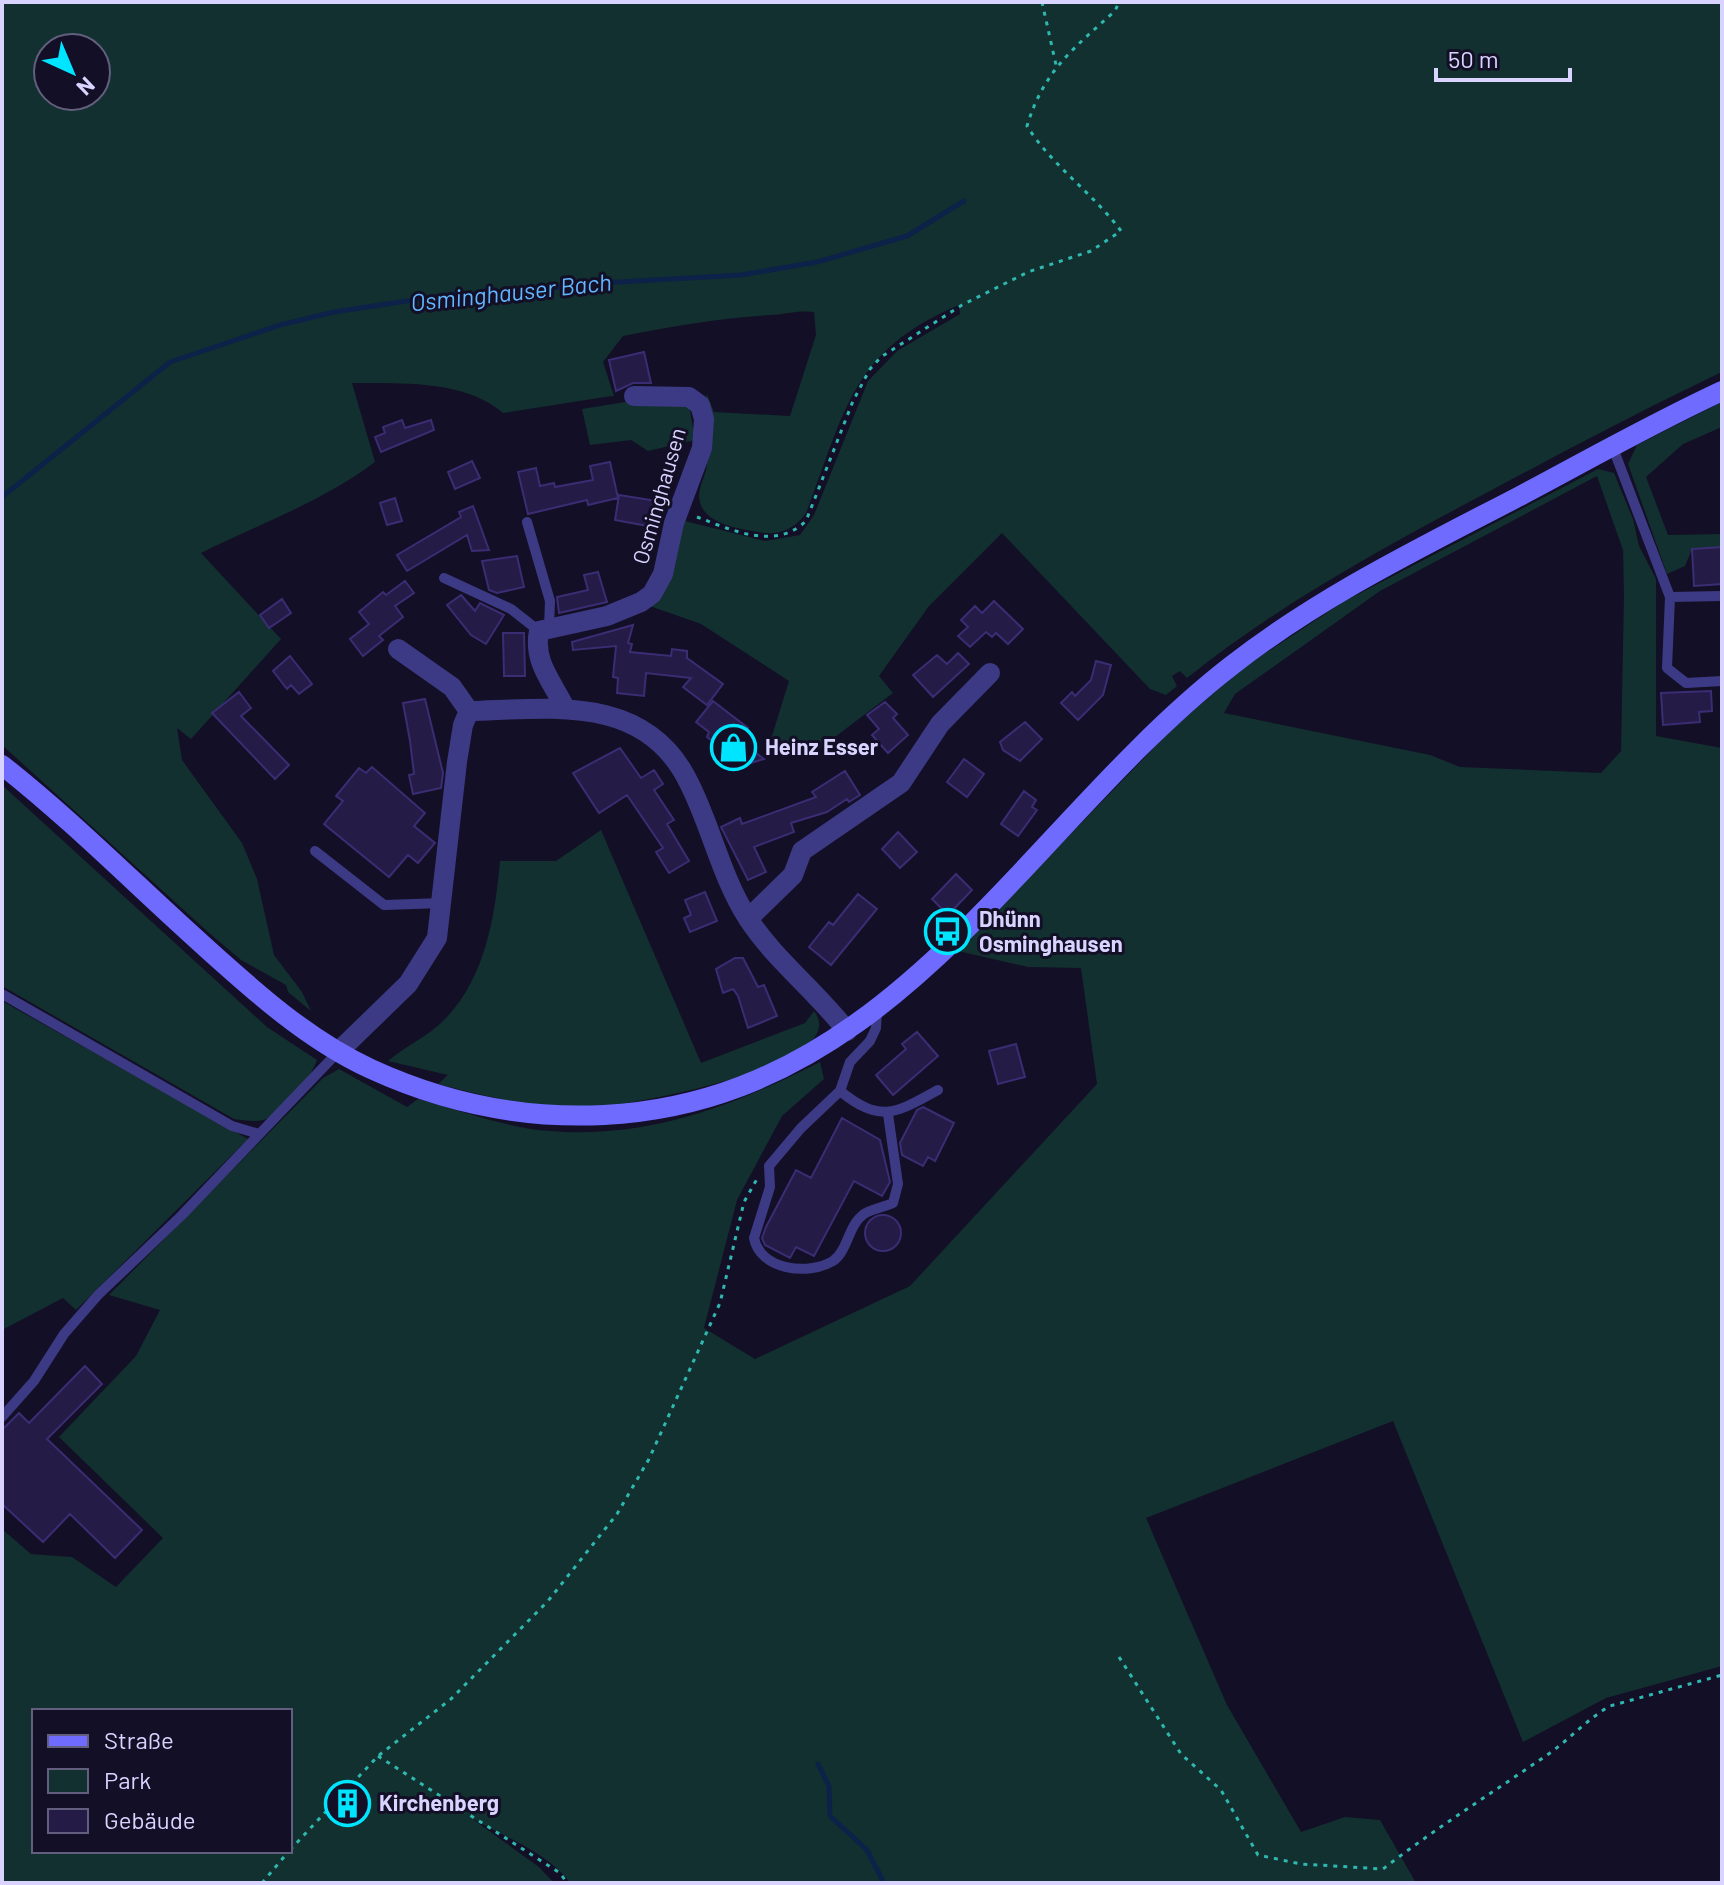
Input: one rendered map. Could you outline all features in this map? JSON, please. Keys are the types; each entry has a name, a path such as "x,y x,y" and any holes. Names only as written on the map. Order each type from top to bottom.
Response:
{"main road":[{"path":"2,765 258,994 338,1052 422,1091 475,1105 552,1116 651,1110 719,1095 796,1063 877,1010 941,956 1158,728 1238,661 1347,589 1722,391"}],"street":[{"name":"Osminghausen","path":"544,630 607,616 652,594 667,562 678,510 705,439 703,411 689,397 634,396"},
{"path":"544,630 537,644 541,665 564,706"},
{"path":"398,649 452,687 469,711"},
{"path":"748,919 776,896 793,875 802,851 901,783 940,724 990,673"},
{"path":"469,711 547,710 564,706 633,723 669,754 688,780 748,919 847,1031"},
{"path":"338,1052 408,984 427,959 437,938 457,762 463,725 469,711"}],"lane":[{"path":"1613,448 1670,597 1665,638 1667,668 1686,683 1722,681"},
{"path":"444,578 511,609 544,630 550,601 527,522"},
{"path":"1670,597 1722,596"},
{"path":"315,851 384,905 443,903"},
{"path":"2,994 232,1126 259,1134"},
{"path":"877,1010 876,1028 870,1041 850,1062 840,1091 801,1128 769,1166 770,1187 755,1228 755,1245 775,1263 792,1269 815,1269 835,1260 856,1221 865,1213 893,1203 897,1171 888,1114"},
{"path":"2,1417 34,1381 88,1306 181,1216 338,1052"},
{"path":"840,1091 869,1110 888,1114 938,1090"}],"path":[{"path":"1042,2 1056,65"},
{"path":"678,510 750,534 776,537 793,532 806,521 853,401 870,369 881,357 962,305 1028,272 1091,251 1121,231 1104,208 1041,148 1027,126 1036,96 1056,65 1115,11 1119,2"},
{"path":"292,1848 378,1756 451,1699 548,1601 617,1514 649,1459 720,1303 750,1186 769,1166"},
{"path":"1119,1657 1181,1754 1221,1790 1258,1855 1301,1864 1383,1869 1435,1829 1549,1754 1594,1715 1610,1706 1722,1675"},
{"path":"378,1756 560,1873 567,1883"},
{"path":"262,1883 287,1853"}],"green space":[{"path":"2,2 1722,2 1722,372 1577,445 1372,555 1259,625 1187,678 1180,671 1172,676 1177,686 1166,695 1150,689 1002,533 929,606 879,676 893,693 810,756 766,755 789,681 701,624 647,605 685,521 765,541 800,535 814,515 868,381 897,351 960,314 959,305 923,323 895,343 873,365 843,415 806,513 796,524 772,533 729,526 705,512 699,495 708,457 705,401 707,394 714,412 790,416 816,335 814,312 715,320 623,336 603,362 614,396 503,413 471,394 452,389 411,384 352,383 375,462 312,501 201,553 281,639 191,739 177,728 182,760 242,843 257,879 274,955 302,992 311,1011 288,992 286,985 241,960 2,745"},
{"path":"637,400 689,404 695,440 648,451 631,440 590,445 582,409"},
{"path":"1722,402 1722,427 1683,444 1646,477 1668,535 1722,534 1722,547 1692,549 1685,566 1667,574 1628,464 1637,445"},
{"path":"1598,469 1614,473 1633,519 1639,546 1656,579 1656,736 1722,748 1722,1666 1606,1698 1523,1742 1393,1421 1146,1518 1227,1705 1301,1832 1345,1817 1380,1820 1416,1883 570,1883 538,1854 471,1818 539,1867 554,1883 2,1883 2,1529 31,1554 72,1557 116,1587 163,1538 59,1437 136,1356 160,1310 109,1295 323,1078 339,1069 407,1107 418,1099 517,1126 586,1132 622,1130 690,1116 755,1092 820,1062 824,1079 782,1116 737,1200 704,1328 755,1359 910,1286 1097,1084 1081,968 1028,967 958,951 1175,726 1246,666 1343,602","holes":["1597,476 1623,550 1621,751 1601,773 1460,767 1430,755 1224,713 1235,694 1380,591"]},
{"path":"2,785 267,1027 317,1060 289,1102 262,1120 234,1119 2,986"},
{"path":"601,830 701,1063 805,1023 814,1011 818,1031 801,1049 770,1066 730,1080 644,1100 589,1108 532,1105 494,1098 438,1084 448,1075 388,1061 443,1021 469,987 491,925 500,861 556,861"},
{"path":"2,1001 248,1139 76,1310 63,1298 2,1330"}],"building":[{"path":"644,352 651,383 633,383 616,391 609,360"},
{"path":"402,420 405,428 431,420 434,430 381,452 375,437 385,433 383,427"},
{"path":"472,461 480,478 455,489 448,472"},
{"path":"610,462 618,498 588,505 587,500 528,514 518,472 536,468 540,486 554,483 555,487 593,480 590,466"},
{"path":"619,495 657,501 653,527 615,520"},
{"path":"395,498 402,521 387,525 380,503"},
{"path":"473,506 489,550 472,551 467,535 407,571 397,555 461,517 459,512"},
{"path":"1722,547 1722,584 1694,586 1692,549"},
{"path":"517,556 524,587 497,593 489,590 482,561"},
{"path":"598,572 607,602 559,613 557,597 588,590 584,575"},
{"path":"405,581 414,593 395,606 403,617 379,636 383,640 363,656 350,639 369,624 359,612 383,592 386,595"},
{"path":"461,595 475,611 480,603 504,615 486,644 471,635 447,605"},
{"path":"282,599 291,613 269,628 260,615"},
{"path":"994,601 1023,629 1008,644 996,633 992,637 986,632 970,647 958,636 968,627 961,620 975,606 982,613"},
{"path":"633,625 628,643 632,644 630,652 671,656 672,649 687,651 687,658 723,684 707,705 683,687 691,678 646,673 644,696 617,693 618,678 613,677 616,646 573,650 572,642"},
{"path":"503,633 524,633 525,676 504,676"},
{"path":"958,653 969,664 933,697 913,675 937,655 947,664"},
{"path":"290,656 312,684 299,694 291,685 287,689 273,671"},
{"path":"1096,661 1111,665 1103,695 1078,720 1061,703 1072,692 1075,696 1091,680"},
{"path":"1711,691 1712,711 1699,712 1700,722 1663,725 1661,693"},
{"path":"239,692 251,708 241,716 289,765 275,779 212,713"},
{"path":"425,699 443,773 441,788 413,794 409,775 414,774 403,703"},
{"name":"Heinz Esser","path":"713,701 748,728 739,740 764,759 744,765 707,737 709,732 696,722"},
{"path":"885,702 897,714 893,718 908,735 888,753 872,735 879,729 867,715"},
{"path":"1025,722 1042,739 1020,761 1003,750 1000,742"},
{"path":"620,748 641,778 654,770 663,784 654,790 674,820 667,824 689,861 669,873 656,852 663,848 627,795 599,813 573,773"},
{"path":"964,759 984,774 967,797 947,782"},
{"path":"372,767 425,813 414,826 435,843 418,863 408,855 389,877 324,824 343,801 336,796 359,768 366,773"},
{"path":"845,771 860,795 827,812 791,823 794,832 754,847 766,872 748,880 721,827 740,818 742,824 816,797 812,792"},
{"path":"1024,791 1036,800 1032,807 1037,810 1018,836 1001,824"},
{"path":"898,832 917,852 900,868 882,849"},
{"path":"956,874 972,890 948,915 932,899"},
{"path":"705,892 717,921 690,932 684,918 691,915 685,900"},
{"path":"858,894 877,909 831,965 809,947 829,922 833,925"},
{"path":"735,958 743,958 758,987 764,985 777,1016 748,1028 738,996 733,989 723,993 716,969"},
{"path":"917,1032 938,1056 893,1095 876,1075 906,1049 902,1044"},
{"path":"1016,1044 1025,1077 998,1084 989,1051"},
{"path":"923,1107 954,1123 935,1161 928,1157 923,1166 902,1155 900,1143 917,1110"},
{"path":"842,1118 880,1140 890,1182 882,1196 854,1181 814,1256 796,1247 790,1258 765,1245 762,1238 766,1227 796,1170 811,1178"},
{"path":"883,1215 895,1221 901,1233 895,1245 883,1251 871,1245 865,1233 871,1221"},
{"path":"85,1366 102,1384 47,1439 142,1530 115,1558 70,1514 43,1542 2,1504 2,1430 19,1413 29,1423"}],"waterway":[{"name":"Osminghauser Bach","path":"2,497 170,362 280,325 334,312 453,294 473,298 585,284 741,275 817,262 907,236 964,201"},
{"path":"818,1764 829,1786 830,1816 867,1850 884,1883"}],"place":[{"name":"Heinz Esser","path":"734,747"},
{"name":"Dhünn Osminghausen","path":"948,932"},
{"name":"Kirchenberg","path":"348,1803"}]}
